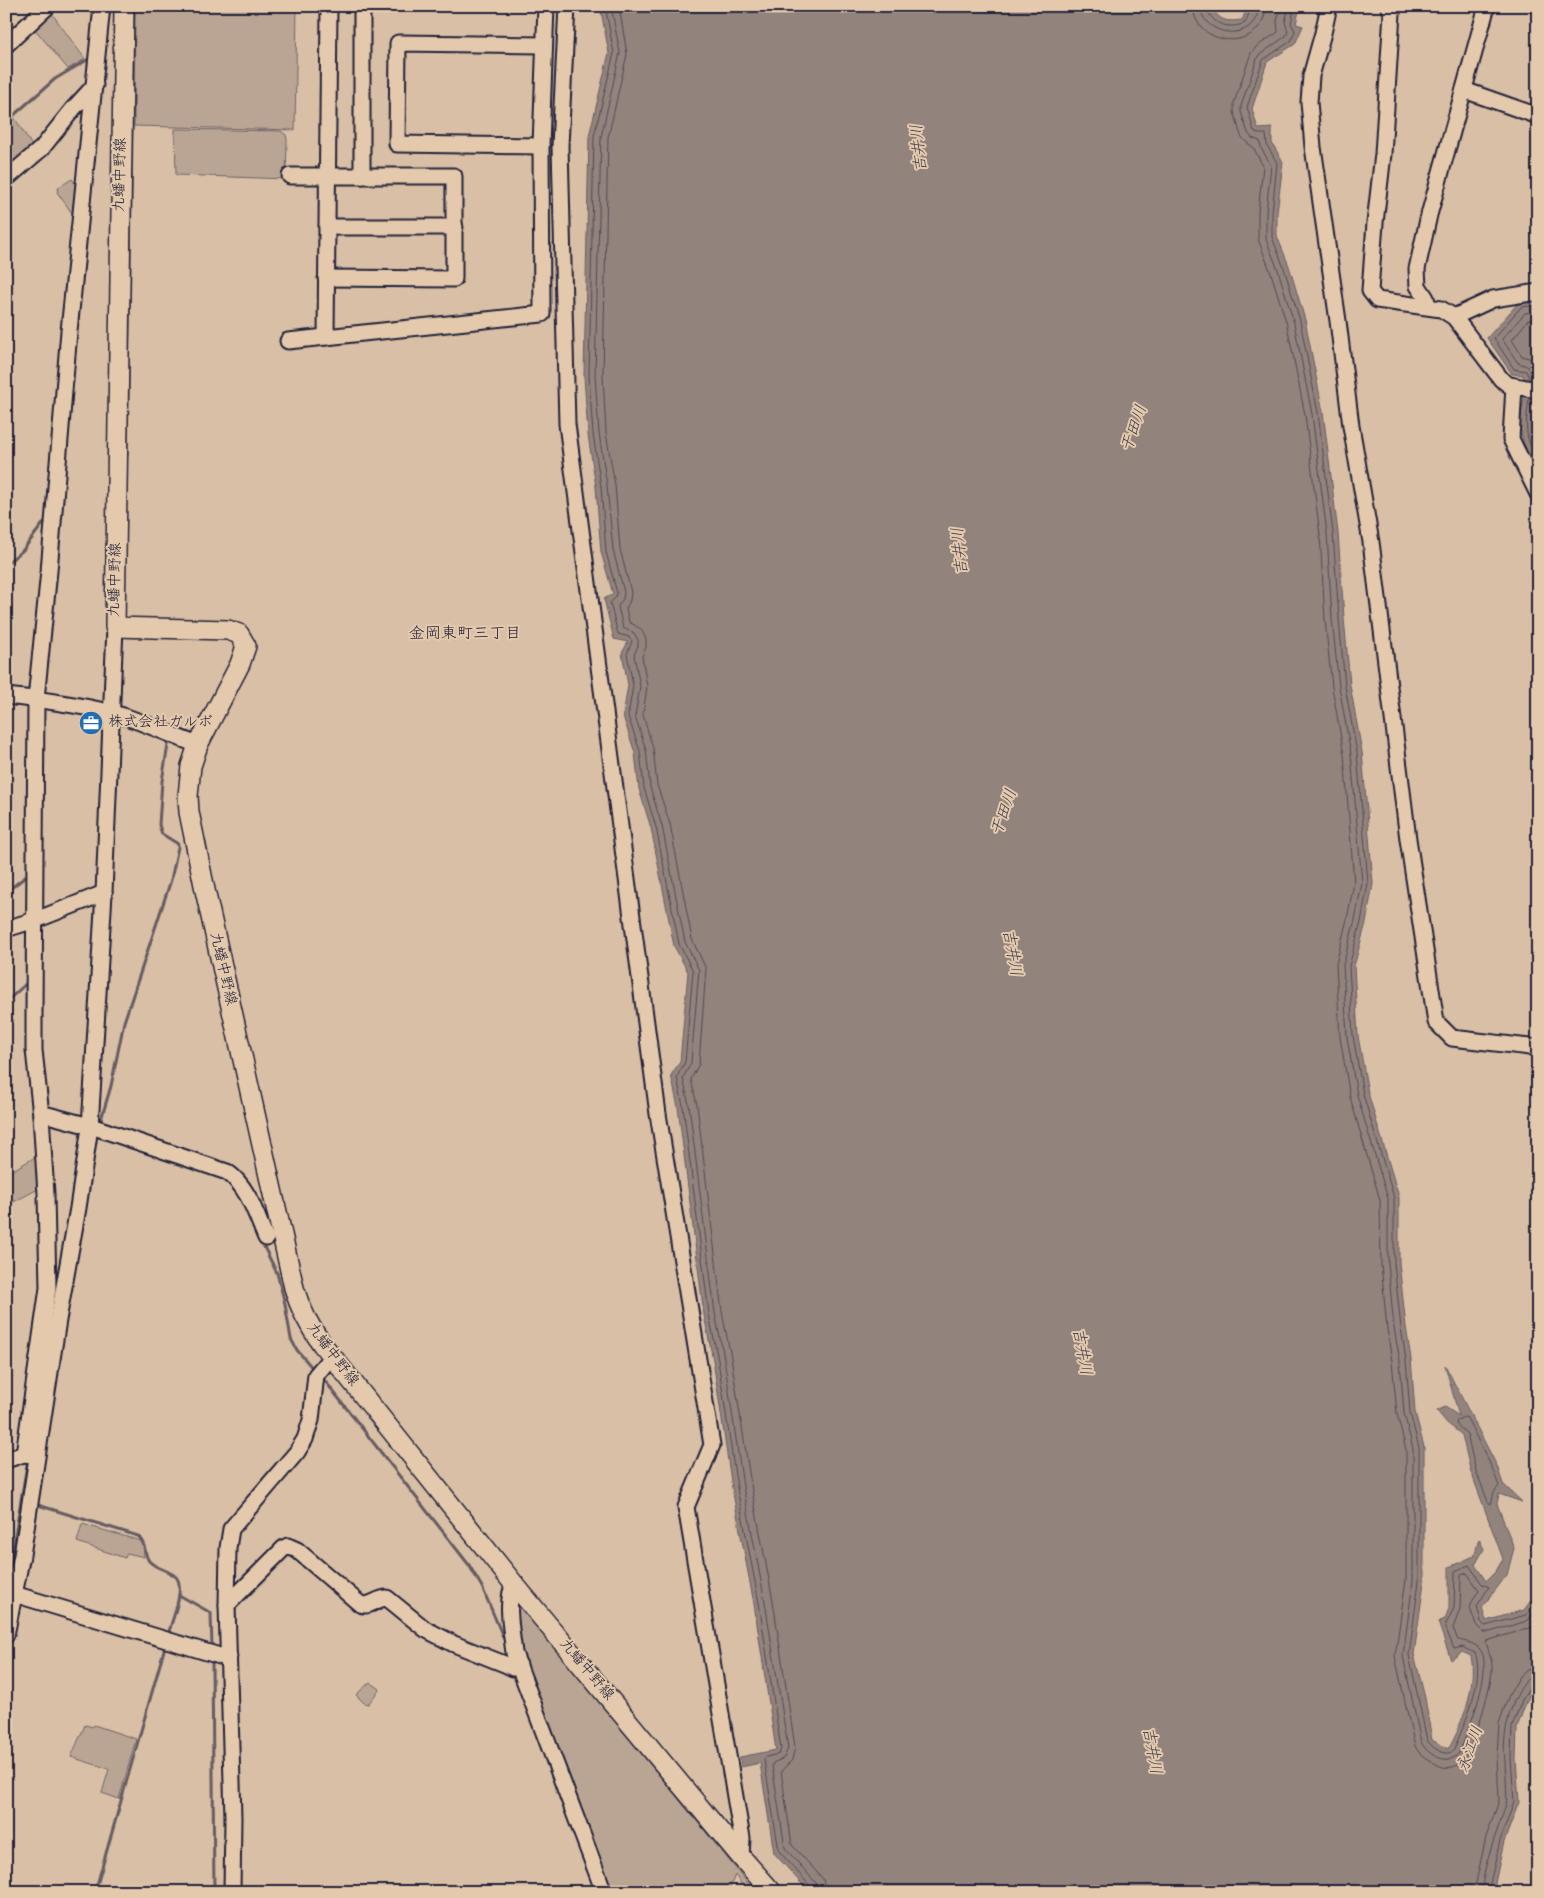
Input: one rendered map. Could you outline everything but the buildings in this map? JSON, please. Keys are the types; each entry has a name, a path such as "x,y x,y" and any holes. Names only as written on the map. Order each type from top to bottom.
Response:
{"main road":[{"name":"九蟠中野線","path":"124,6 115,627 228,630 236,632 242,637 246,646 240,664 198,745 192,766 188,796 189,812 294,1288 306,1320 332,1356 514,1584 772,1892"}],"street":[{"path":"6,45 48,6"},
{"path":"6,1635 14,1594 28,1453 48,1288 44,1115 34,1050 40,700 69,331 102,6"},
{"path":"326,337 329,6"},
{"path":"362,6 362,176"},
{"path":"288,340 542,314 540,146 546,6"},
{"path":"567,6 560,146 567,424 658,1114 712,1445 686,1507 742,1838 741,1857"},
{"path":"1329,6 1311,76 1308,102 1352,426 1371,542 1408,839 1436,1022 1452,1038 1538,1048"},
{"path":"1389,6 1392,13 1387,100 1370,291 1377,300 1441,308 1454,316 1501,379 1517,387 1538,390"},
{"path":"1428,306 1426,298 1418,286 1417,269 1429,215 1487,6"},
{"path":"540,146 397,144 398,43 544,45"},
{"path":"6,179 42,148 95,85"},
{"path":"1464,90 1538,116"},
{"path":"290,176 454,176 454,279 326,278"},
{"path":"327,227 454,227"},
{"path":"1454,316 1494,299 1538,292"},
{"path":"1517,387 1510,439 1538,494"},
{"path":"28,1453 58,1320 90,1127 104,893 115,627"},
{"path":"6,696 112,713 198,745"},
{"path":"6,929 37,920 104,893"},
{"path":"44,1115 90,1127 227,1172 242,1186 266,1238"},
{"path":"232,1892 232,1809 226,1657 228,1548 231,1529 297,1452 305,1439 310,1420 317,1373 332,1356"},
{"path":"6,1460 28,1453"},
{"path":"227,1605 288,1546 297,1550 360,1604 365,1606 371,1605 383,1598 387,1598 424,1629 454,1644 516,1666"},
{"path":"514,1584 510,1590 510,1613 516,1666 604,1892"},
{"path":"14,1594 226,1657"}],"shaded area":[{"path":"135,6 297,6 295,130 134,126"},
{"path":"50,11 85,59 68,69 33,27"},
{"path":"14,117 36,152 6,175 6,124"},
{"path":"175,129 281,131 286,135 287,139 286,179 176,175"},
{"path":"72,179 81,192 78,214 72,213 57,192 59,187"},
{"path":"37,1156 40,1188 6,1206 6,1174"},
{"path":"82,1524 141,1541 144,1557 127,1553 125,1558 77,1542"},
{"path":"515,1600 755,1892 747,1892 735,1875 728,1892 608,1892 517,1649"},
{"path":"370,1682 380,1689 368,1704 364,1703 356,1695"},
{"path":"85,1725 93,1727 94,1725 136,1739 119,1799 102,1793 109,1769 71,1757"}],"water":[{"path":"600,6 1210,6 1220,18 1231,21 1242,20 1248,6 1254,8 1255,6 1300,6 1296,24 1303,26 1295,44 1267,62 1252,109 1258,129 1272,128 1272,143 1283,162 1277,213 1277,236 1289,266 1305,320 1323,412 1338,533 1350,685 1362,752 1373,884 1366,923 1354,966 1358,1036 1368,1093 1399,1197 1399,1263 1411,1359 1415,1412 1424,1447 1424,1582 1414,1654 1425,1698 1432,1740 1448,1749 1463,1716 1472,1680 1471,1656 1462,1652 1451,1660 1438,1622 1445,1619 1449,1608 1449,1567 1474,1556 1479,1539 1484,1549 1475,1565 1486,1581 1496,1571 1503,1559 1470,1469 1462,1435 1447,1423 1437,1411 1445,1407 1459,1416 1445,1365 1497,1466 1503,1484 1522,1502 1499,1494 1497,1504 1514,1548 1507,1575 1482,1607 1486,1621 1524,1610 1538,1591 1538,1683 1526,1702 1517,1728 1516,1759 1519,1802 1504,1842 1493,1892 809,1892 774,1853 760,1763 741,1767 740,1757 776,1750 754,1604 732,1488 713,1360 704,1315 678,1107 671,1075 680,1062 688,972 674,946 651,828 639,789 635,753 623,716 628,685 622,653 628,642 614,639 604,599 613,594 601,552 596,487 588,435 584,376 589,136 609,53"},
{"path":"1538,300 1538,473 1526,450 1521,432 1520,419 1525,387 1523,375 1512,374 1487,338 1519,302"}],"waterway":[{"path":"127,456 134,6"},
{"path":"6,122 55,79 92,57"},
{"path":"6,564 23,550 48,517"},
{"path":"100,1123 111,1086 124,1022 171,880 178,847 178,844 162,834 159,825 162,781 169,739"},
{"path":"6,892 29,874"},
{"path":"6,1002 30,980"},
{"path":"262,1243 277,1273 291,1339 297,1350 315,1371"},
{"path":"322,1377 469,1565 482,1587 506,1644"},
{"path":"6,1588 28,1459"},
{"path":"38,1505 138,1536 143,1543 149,1561 176,1577 179,1582 179,1597 168,1635"},
{"path":"179,1595 211,1613 212,1648"},
{"path":"95,1892 166,1643"},
{"path":"212,1658 214,1892"}],"place":[{"name":"株式会社ガルボ","path":"91,723"}],"district":[{"name":"金岡東町三丁目","path":"465,635"}],"water label":[{"name":"吉井川","path":"921,148"},
{"name":"干田川","path":"1136,429"},
{"name":"吉井川","path":"962,551"},
{"name":"干田川","path":"1006,813"},
{"name":"吉井川","path":"1010,953"},
{"name":"吉井川","path":"1080,1352"},
{"name":"永江川","path":"1472,1750"},
{"name":"吉井川","path":"1150,1751"}]}
